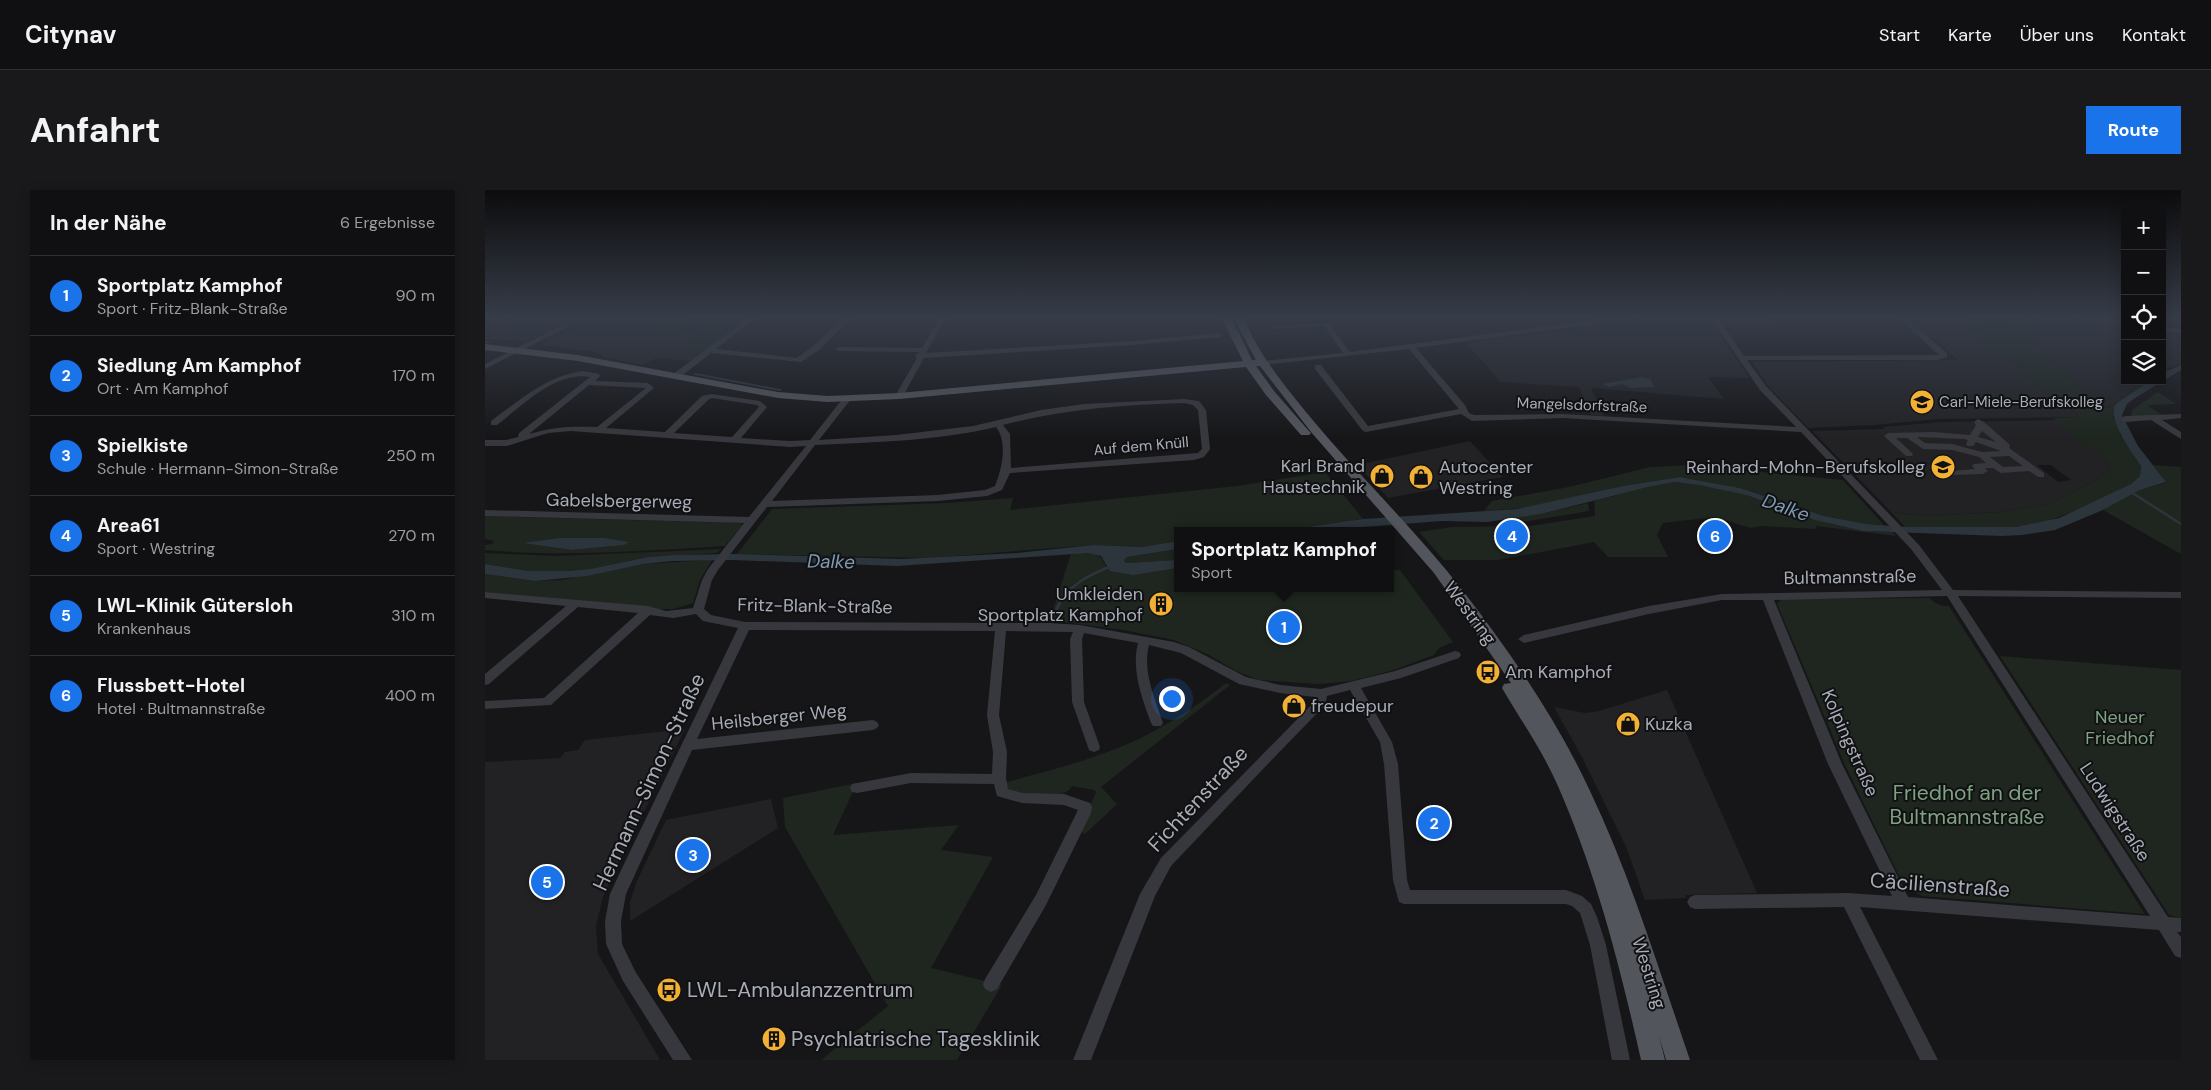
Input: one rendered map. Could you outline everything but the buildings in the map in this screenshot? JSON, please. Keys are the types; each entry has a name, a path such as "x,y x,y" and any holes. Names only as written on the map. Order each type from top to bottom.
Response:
{"main road":[{"path":"574,358 777,395 847,399 1257,366"},
{"name":"Westring","path":"1252,358 1389,520 1485,647 1532,723 1565,782 1595,857 1626,949 1653,1060"},
{"name":"Westring","path":"1254,358 1257,366"},
{"name":"Westring","path":"1389,520 1456,592 1495,645 1541,716 1575,777 1607,853 1646,962 1678,1060"}],"street":[{"path":"485,367 502,358"},
{"path":"676,376 701,358"},
{"path":"771,358 798,360 802,358"},
{"path":"899,396 919,358"},
{"path":"1257,366 1335,358"},
{"path":"1420,358 1464,411"},
{"path":"1742,358 1931,358"},
{"name":"Ludwigstraße","path":"1742,358 1763,388 1921,553 1950,593 2181,951"},
{"name":"Mangelsdorfstraße","path":"1318,367 1366,430 1464,411 1469,417 1475,418 1563,416 1803,430"},
{"path":"495,423 534,394 567,375 596,376 522,435 523,439"},
{"path":"589,383 648,385 650,388 600,429"},
{"path":"668,434 705,398 711,396 760,403 763,407 734,440"},
{"path":"485,595 648,610 654,613 684,614 698,610 707,580 717,564 847,399"},
{"name":"Auf dem Knüll","path":"553,429 600,429 734,440 812,444 896,438 973,429 1053,410 1116,404 1185,401 1196,403 1202,410 1206,450 1201,455 1007,471"},
{"path":"2125,419 2181,416"},
{"path":"2152,418 2181,436"},
{"path":"1961,453 1973,439 1979,423 2041,475"},
{"path":"765,504 938,498 987,493 999,488 1007,471 1006,434 998,424"},
{"path":"531,428 553,429"},
{"path":"485,443 507,443 553,429"},
{"path":"1912,434 1923,446"},
{"path":"1909,454 1888,436 1944,434 1973,439 2012,452"},
{"path":"1901,448 1923,446 1949,447 1961,453 1982,455 2012,452"},
{"path":"1982,455 2001,470 2031,468"},
{"path":"1956,473 1983,471 1977,466 1995,465"},
{"name":"Gabelsbergerweg","path":"485,514 752,520"},
{"name":"Bultmannstraße","path":"1524,639 1701,599 1722,597 1950,593 2181,595"},
{"name":"Kolpingstraße","path":"1767,596 1835,764 1903,903"},
{"path":"485,681 576,603"},
{"path":"485,705 547,702 648,610"},
{"name":"Fritz-Blank-Straße","path":"698,610 707,618 745,626 1001,626 1080,629 1145,640 1185,650 1235,678 1255,685 1321,693 1354,687 1397,675 1455,655"},
{"name":"Hermann-Simon-Straße","path":"683,1060 626,971 614,944 613,921 618,894 629,866 745,626"},
{"path":"991,984 1041,900 1084,813 1085,807 1076,802 1058,798 1007,795 1002,792 999,778 1000,752 993,714 1001,626"},
{"path":"1080,629 1076,639 1078,702 1094,748"},
{"path":"1145,640 1142,647 1142,662 1147,694 1157,723"},
{"path":"1354,687 1386,742 1391,764 1400,880 1404,897 1566,897 1577,901 1586,909 1598,945 1621,1060"},
{"name":"Fichtenstraße","path":"1082,1060 1148,894 1166,862 1258,764 1321,702 1321,693"},
{"name":"Heilsberger Weg","path":"689,745 873,725"},
{"path":"857,788 911,778 987,780 999,778"},
{"path":"1848,900 1929,1060"},
{"name":"Cäcilienstraße","path":"1695,902 1848,900 2181,925"}],"shaded area":[{"path":"607,358 696,358 692,361 656,358 643,365"},
{"path":"1479,358 1736,358 1750,378 1708,377 1724,399 1591,388 1604,416 1591,415 1579,387 1501,382"},
{"name":"Carl-Miele-Berufskolleg","path":"1955,358 2007,358 2029,372 2023,373 2080,417 1938,419 1875,425 1808,428 1768,386 1752,362 1958,360"},
{"path":"2051,358 2121,358 2121,385 2140,385 2109,407 2095,405"},
{"path":"2166,358 2181,358 2181,364 2166,369"},
{"name":"Reinhard-Mohn-Berufskolleg","path":"2056,420 2110,465 2111,469 2094,481 2051,504 2000,512 1927,516 1892,513 1812,431 1884,429 1883,427 1941,422","holes":["2037,465 2051,465 2071,480 2058,482"]},
{"path":"1470,441 1503,477 1388,498 1357,465"},
{"path":"1667,690 1757,893 1685,895 1686,898 1645,900 1627,849 1583,759 1554,707 1585,713 1599,711"},
{"path":"685,729 617,866 603,897 596,926 598,954 660,1060 485,1060 485,762 560,758 565,752 578,750 585,740"},
{"path":"771,799 778,828 630,921 630,902 636,883 666,820"}],"green space":[{"path":"2007,358 2051,358 2095,405 2109,407 2140,385 2144,385 2133,393 2113,417 2119,427 2120,434 2141,466 2140,476 2131,484 2091,504 2043,523 2016,527 1905,527 1892,513 1927,516 2000,512 2051,504 2094,481 2111,469 2110,465 2053,418 2080,417 2022,372 2028,372"},
{"path":"2158,392 2176,404 2147,405 2163,416 2131,417 2132,410"},
{"path":"1690,465 1843,480 1884,525 1867,524 1824,516 1740,488 1680,477 1623,486 1534,507 1484,511 1492,501 1569,487 1650,467"},
{"path":"2153,465 2181,467 2181,554 2103,510 2140,490 2165,483"},
{"path":"1325,472 1363,519 1306,527 1174,527 1174,542 1142,547 1093,545 929,558 737,554 772,509 947,503 1013,498 1010,510 1237,486"},
{"path":"1675,482 1711,486 1737,492 1835,525 1854,529 1893,532 1896,536 1816,526 1817,529 1760,526 1751,528 1714,517 1663,523 1657,535 1668,557 1608,557 1594,542 1498,560 1444,560 1419,532 1452,527 1530,526 1595,516 1594,501"},
{"path":"1588,503 1589,511 1522,522 1502,519 1541,514"},
{"path":"485,516 740,523 742,525 725,546 665,550 575,553 515,552 485,550 485,545 492,544 494,541 485,539","holes":["522,543 624,545 572,550"]},
{"path":"721,549 717,553 648,557 590,569 568,571 529,571 485,564 485,553 558,556"},
{"path":"1174,550 1174,560 1126,563 1124,560 1127,557"},
{"path":"1071,553 1093,553 1101,558 1107,568 1146,573 1174,569 1174,592 1394,592 1394,570 1400,570 1453,642 1439,648 1434,655 1394,670 1352,681 1318,684 1259,680 1236,671 1209,655 1174,640 1123,630 1050,620"},
{"path":"712,560 700,580 693,603 674,609 485,592 485,574 535,581 562,580 643,564"},
{"name":"Friedhof an der Bultmannstraße","path":"1930,598 1938,604 1949,606 2145,914 1922,896 1907,888 1898,874 1845,765 1777,604 1782,599"},
{"name":"Neuer Friedhof","path":"2000,656 2181,670 2181,918 2169,915"},
{"path":"1226,683 1230,685 1101,787 1117,804 1085,834 1079,830 1096,792 1094,790 1072,786 1068,791 1061,794 1043,796 1010,791 1004,783 1073,764 1131,743 1180,716"},
{"path":"857,783 833,835 959,825 941,850 993,857 931,968 1002,985 957,1060 821,1060 888,1006 785,827 783,798"}],"water":[{"path":"2181,365 2181,370 2166,379 2166,371"},
{"path":"1643,377 1651,380 1654,387 1631,388 1622,384 1609,387 1602,384"},
{"name":"Dalke","path":"2144,385 2156,385 2127,404 2122,415 2138,446 2166,482 2140,490 2103,510 2055,530 2002,536 1863,531 1815,520 1747,495 1675,482 1541,514 1487,522 1442,521 1364,527 1306,527 1363,519 1517,509 1623,486 1680,477 1740,488 1824,516 1867,524 1905,527 2016,527 2059,518 2131,484 2140,476 2141,466 2121,435 2114,417 2114,409 2117,403"},
{"path":"561,538 604,538 629,542 624,545 572,550 522,543"},
{"name":"Dalke","path":"1174,542 1174,550 1127,557 1124,560 1126,563 1174,560 1174,569 1133,575 1110,571 1101,556 1088,553 897,566 733,560 673,561 643,564 587,576 535,581 485,574 485,564 529,571 568,571 590,569 648,557 675,555 737,554 902,559 1017,553 1093,545 1142,547"}],"waterway":[{"path":"695,374 780,390"},
{"path":"2131,492 2181,524"},
{"path":"1059,605 1074,586 1109,567"},
{"path":"1056,611 1059,604"}],"place":[{"name":"Carl-Miele-Berufskolleg","path":"1922,402"},
{"name":"Reinhard-Mohn-Berufskolleg","path":"1943,467"},
{"name":"Karl Brand Haustechnik","path":"1382,476"},
{"name":"Autocenter Westring","path":"1421,477"},
{"name":"Area61","path":"1512,536"},
{"name":"Flussbett-Hotel","path":"1715,536"},
{"name":"Umkleiden Sportplatz Kamphof","path":"1161,604"},
{"name":"Sportplatz Kamphof","path":"1284,627"},
{"name":"Am Kamphof","path":"1488,672"},
{"name":"freudepur","path":"1294,706"},
{"name":"Kuzka","path":"1628,724"},
{"name":"Siedlung Am Kamphof","path":"1434,823"},
{"name":"Spielkiste","path":"693,855"},
{"name":"LWL-Klinik Gütersloh","path":"547,882"},
{"name":"LWL-Ambulanzzentrum","path":"669,990"},
{"name":"Psychlatrische Tagesklinik","path":"774,1039"}]}
